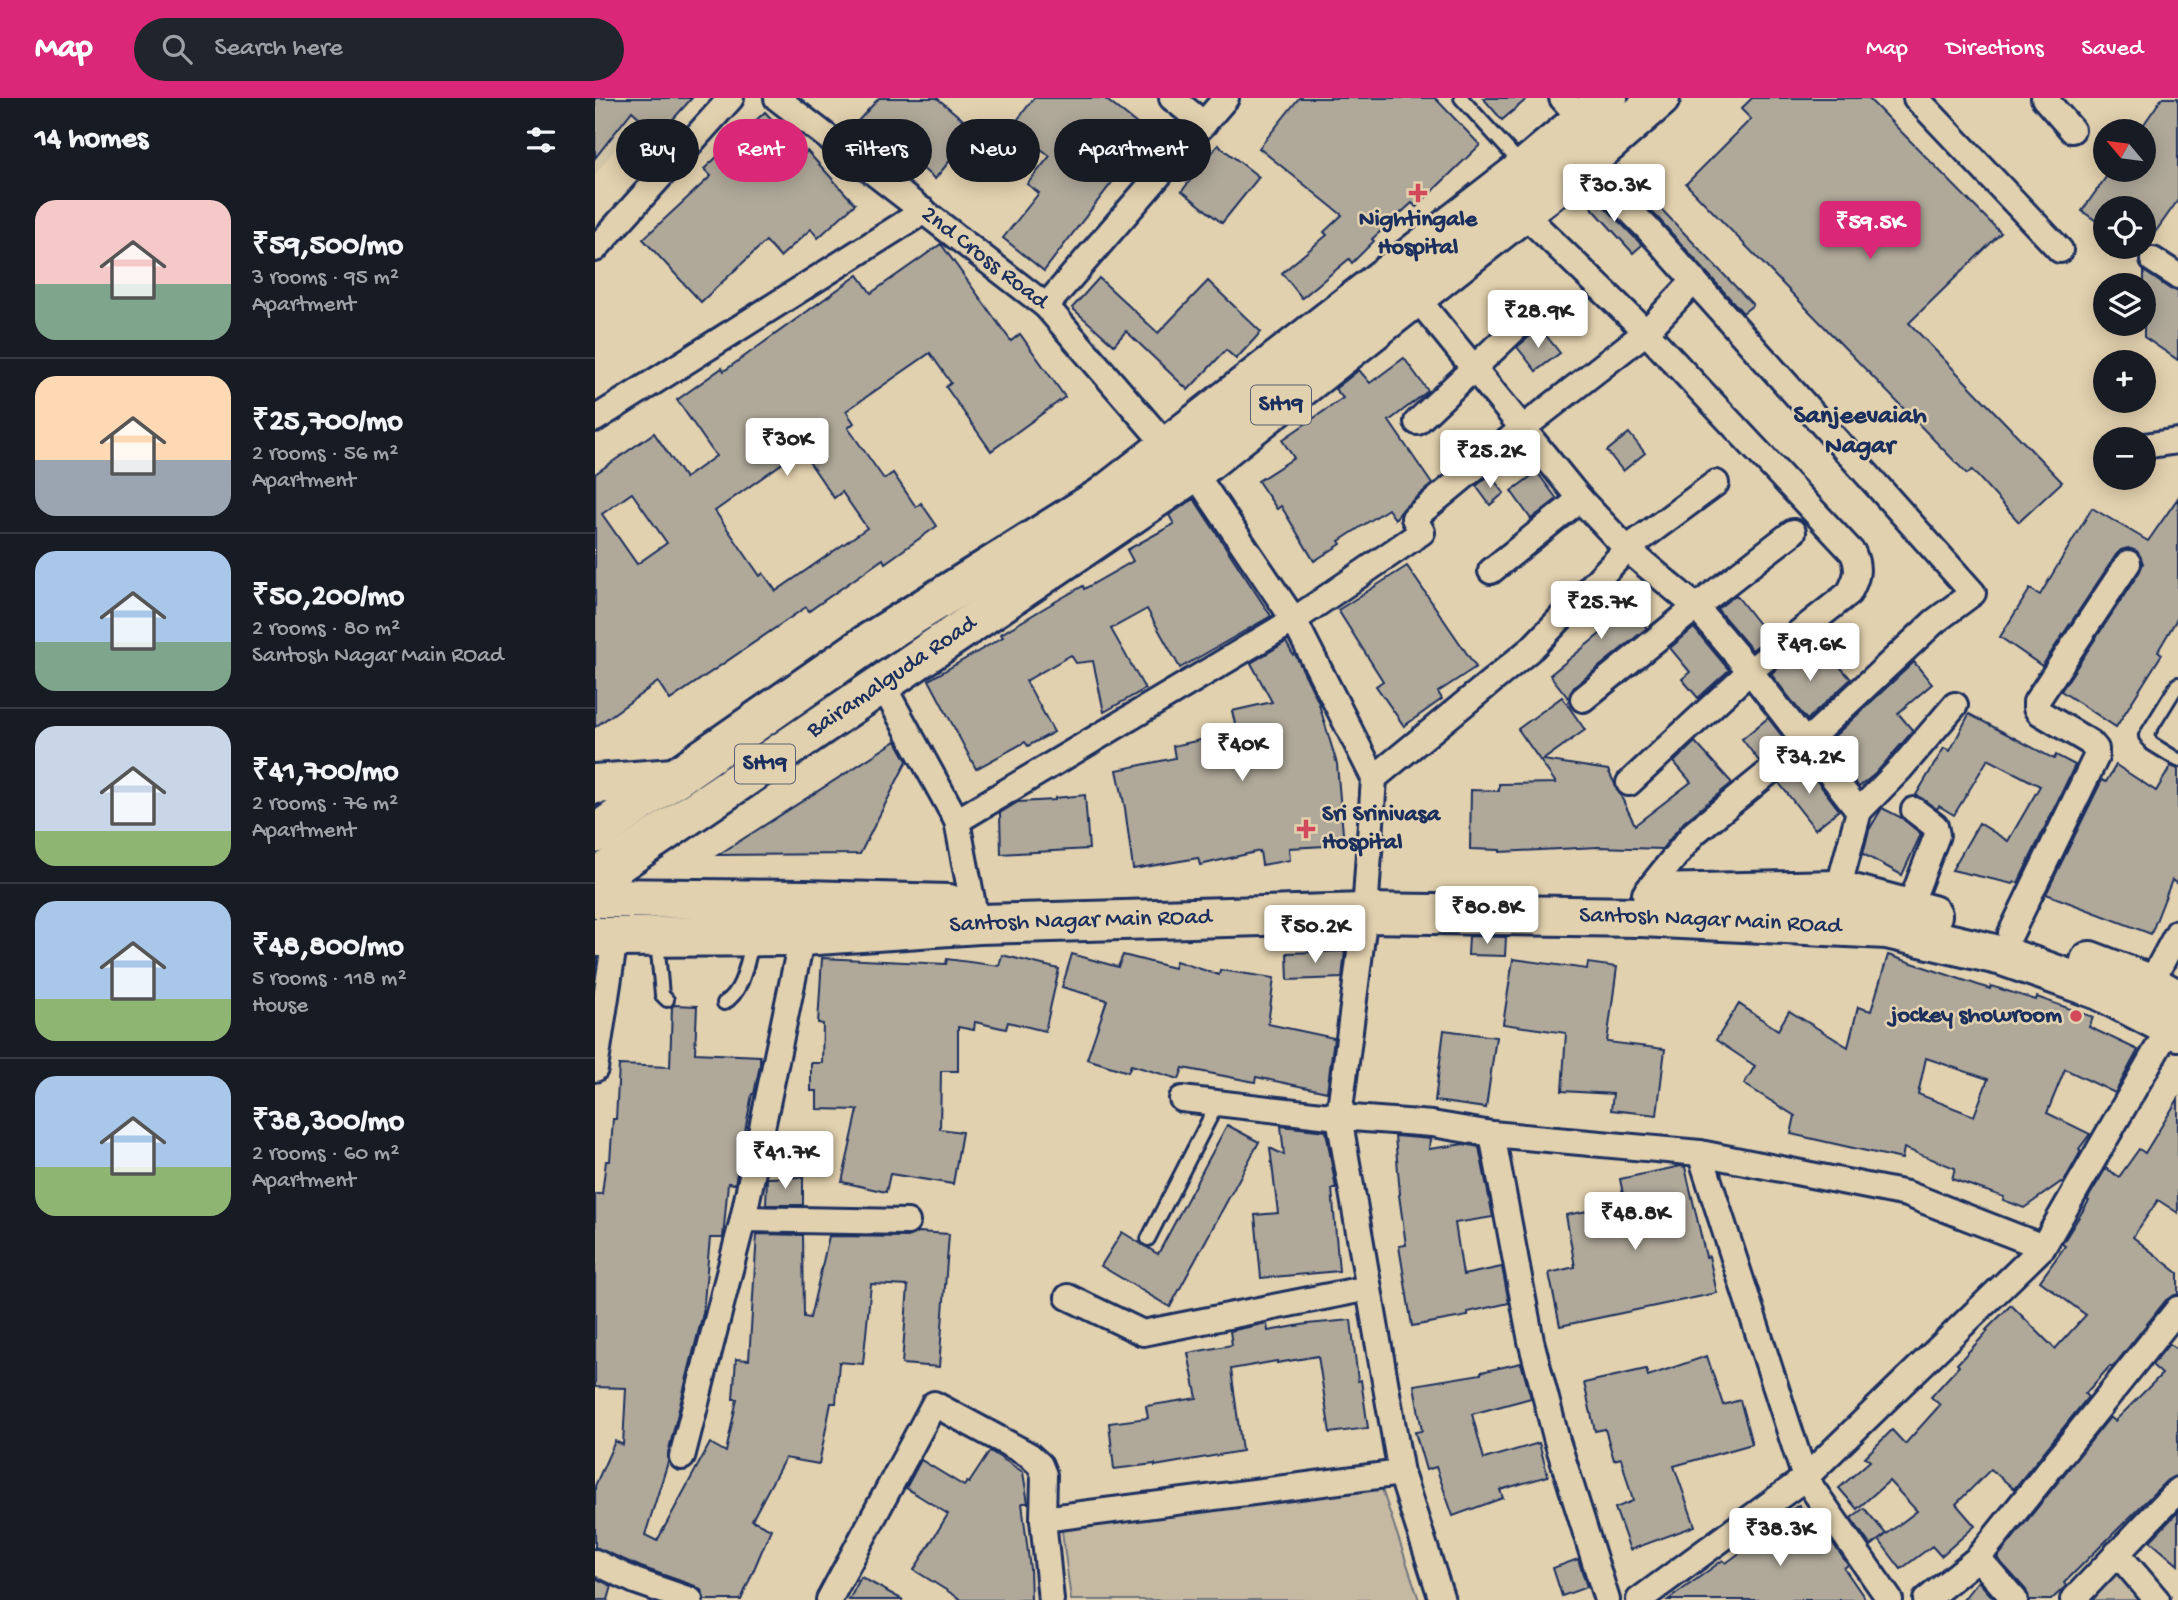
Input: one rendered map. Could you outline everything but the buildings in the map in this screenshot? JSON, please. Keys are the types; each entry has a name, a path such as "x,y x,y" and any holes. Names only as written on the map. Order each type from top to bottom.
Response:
{"main road":[{"name":"Bairamalguda Road","path":"595,834 913,613 1110,511 1194,472 1584,164 1660,98"},
{"name":"Bairamalguda Road","path":"595,879 882,684 1110,511 1165,447 1525,168 1584,105"},
{"path":"595,784 674,778"},
{"name":"Santosh Nagar Main ROad","path":"605,938 802,936 1365,903 1838,890 2011,933 2171,1011"},
{"name":"Santosh Nagar Main ROad","path":"595,898 973,905 1041,901 1365,903 1887,929 2003,956 2099,990 2171,1011"}],"street":[{"path":"595,249 731,98"},
{"name":"2nd Cross Road","path":"777,98 1045,306 1165,447"},
{"path":"1172,98 1198,119"},
{"path":"1208,119 1226,98"},
{"path":"1916,98 2060,250"},
{"path":"2044,98 2072,130"},
{"path":"1584,164 1647,228 1973,593 1934,622 1807,742 1694,833 1645,894"},
{"path":"1045,306 1153,182"},
{"path":"595,419 924,211"},
{"path":"1522,212 1646,332 1853,553 1859,566 1857,579 1849,593 1750,671 1629,783"},
{"path":"2153,260 2178,276"},
{"path":"957,821 1294,621 1422,532 1414,518 1646,332 1693,282"},
{"path":"1416,297 1580,499 1627,548 1696,607 1807,742 1859,811"},
{"path":"1417,422 1537,309"},
{"path":"2156,444 2178,440"},
{"path":"1194,472 1294,621 1374,778 1365,903 1339,1118 1401,1473 1442,1600"},
{"path":"1374,778 1532,648 1627,548 1716,483"},
{"path":"1491,571 1580,499"},
{"path":"1583,699 1793,532"},
{"path":"2011,933 2096,757 2096,749 2091,743 2039,712 2036,702 2128,564"},
{"path":"882,684 957,821 973,905"},
{"path":"1838,890 1859,811 1901,768 1955,705"},
{"path":"1909,908 1937,835 1935,827 1914,810"},
{"path":"1639,1600 1805,1478 2043,1247 2171,1011 2178,932"},
{"path":"682,1457 743,1219 802,936"},
{"path":"595,1069 605,938"},
{"path":"1182,1099 1339,1118 1432,1124 1492,1133 1700,1153 1907,1194 2043,1247"},
{"path":"1492,1133 1531,1341 1557,1441 1607,1600"},
{"path":"1700,1153 1805,1478 1891,1600"},
{"path":"743,1219 907,1222"},
{"path":"1068,1297 1143,1333 1369,1288"},
{"path":"1926,1600 1978,1558 2178,1309"},
{"path":"829,1600 934,1404 1029,1455 1040,1465 1045,1483 1043,1519 1051,1600"},
{"path":"1043,1519 1401,1473"},
{"path":"2073,1600 2178,1490"},
{"path":"2117,1553 2157,1600"},
{"path":"1978,1558 2015,1600"},
{"path":"595,1562 635,1581 690,1600"}],"lane":[{"path":"1461,98 1525,168"},
{"path":"2178,684 2146,736 2152,744 2178,760"},
{"path":"725,1003 738,991 754,936"},
{"path":"657,937 662,995 667,1000"},
{"path":"1148,1238 1217,1104"}],"shaded area":[{"path":"595,98 655,98 639,119 616,119 616,148 595,175"},
{"path":"1381,1486 1419,1600 1071,1600 1061,1523"},
{"path":"2117,1563 2150,1600 2081,1600"}],"place":[{"name":"Nightingale Hospital","path":"1418,193"},
{"name":"Sri Srinivasa Hospital","path":"1306,829"},
{"name":"jockey showroom","path":"2076,1016"}],"district":[{"name":"Sanjeevaiah Nagar","path":"1860,432"}]}
